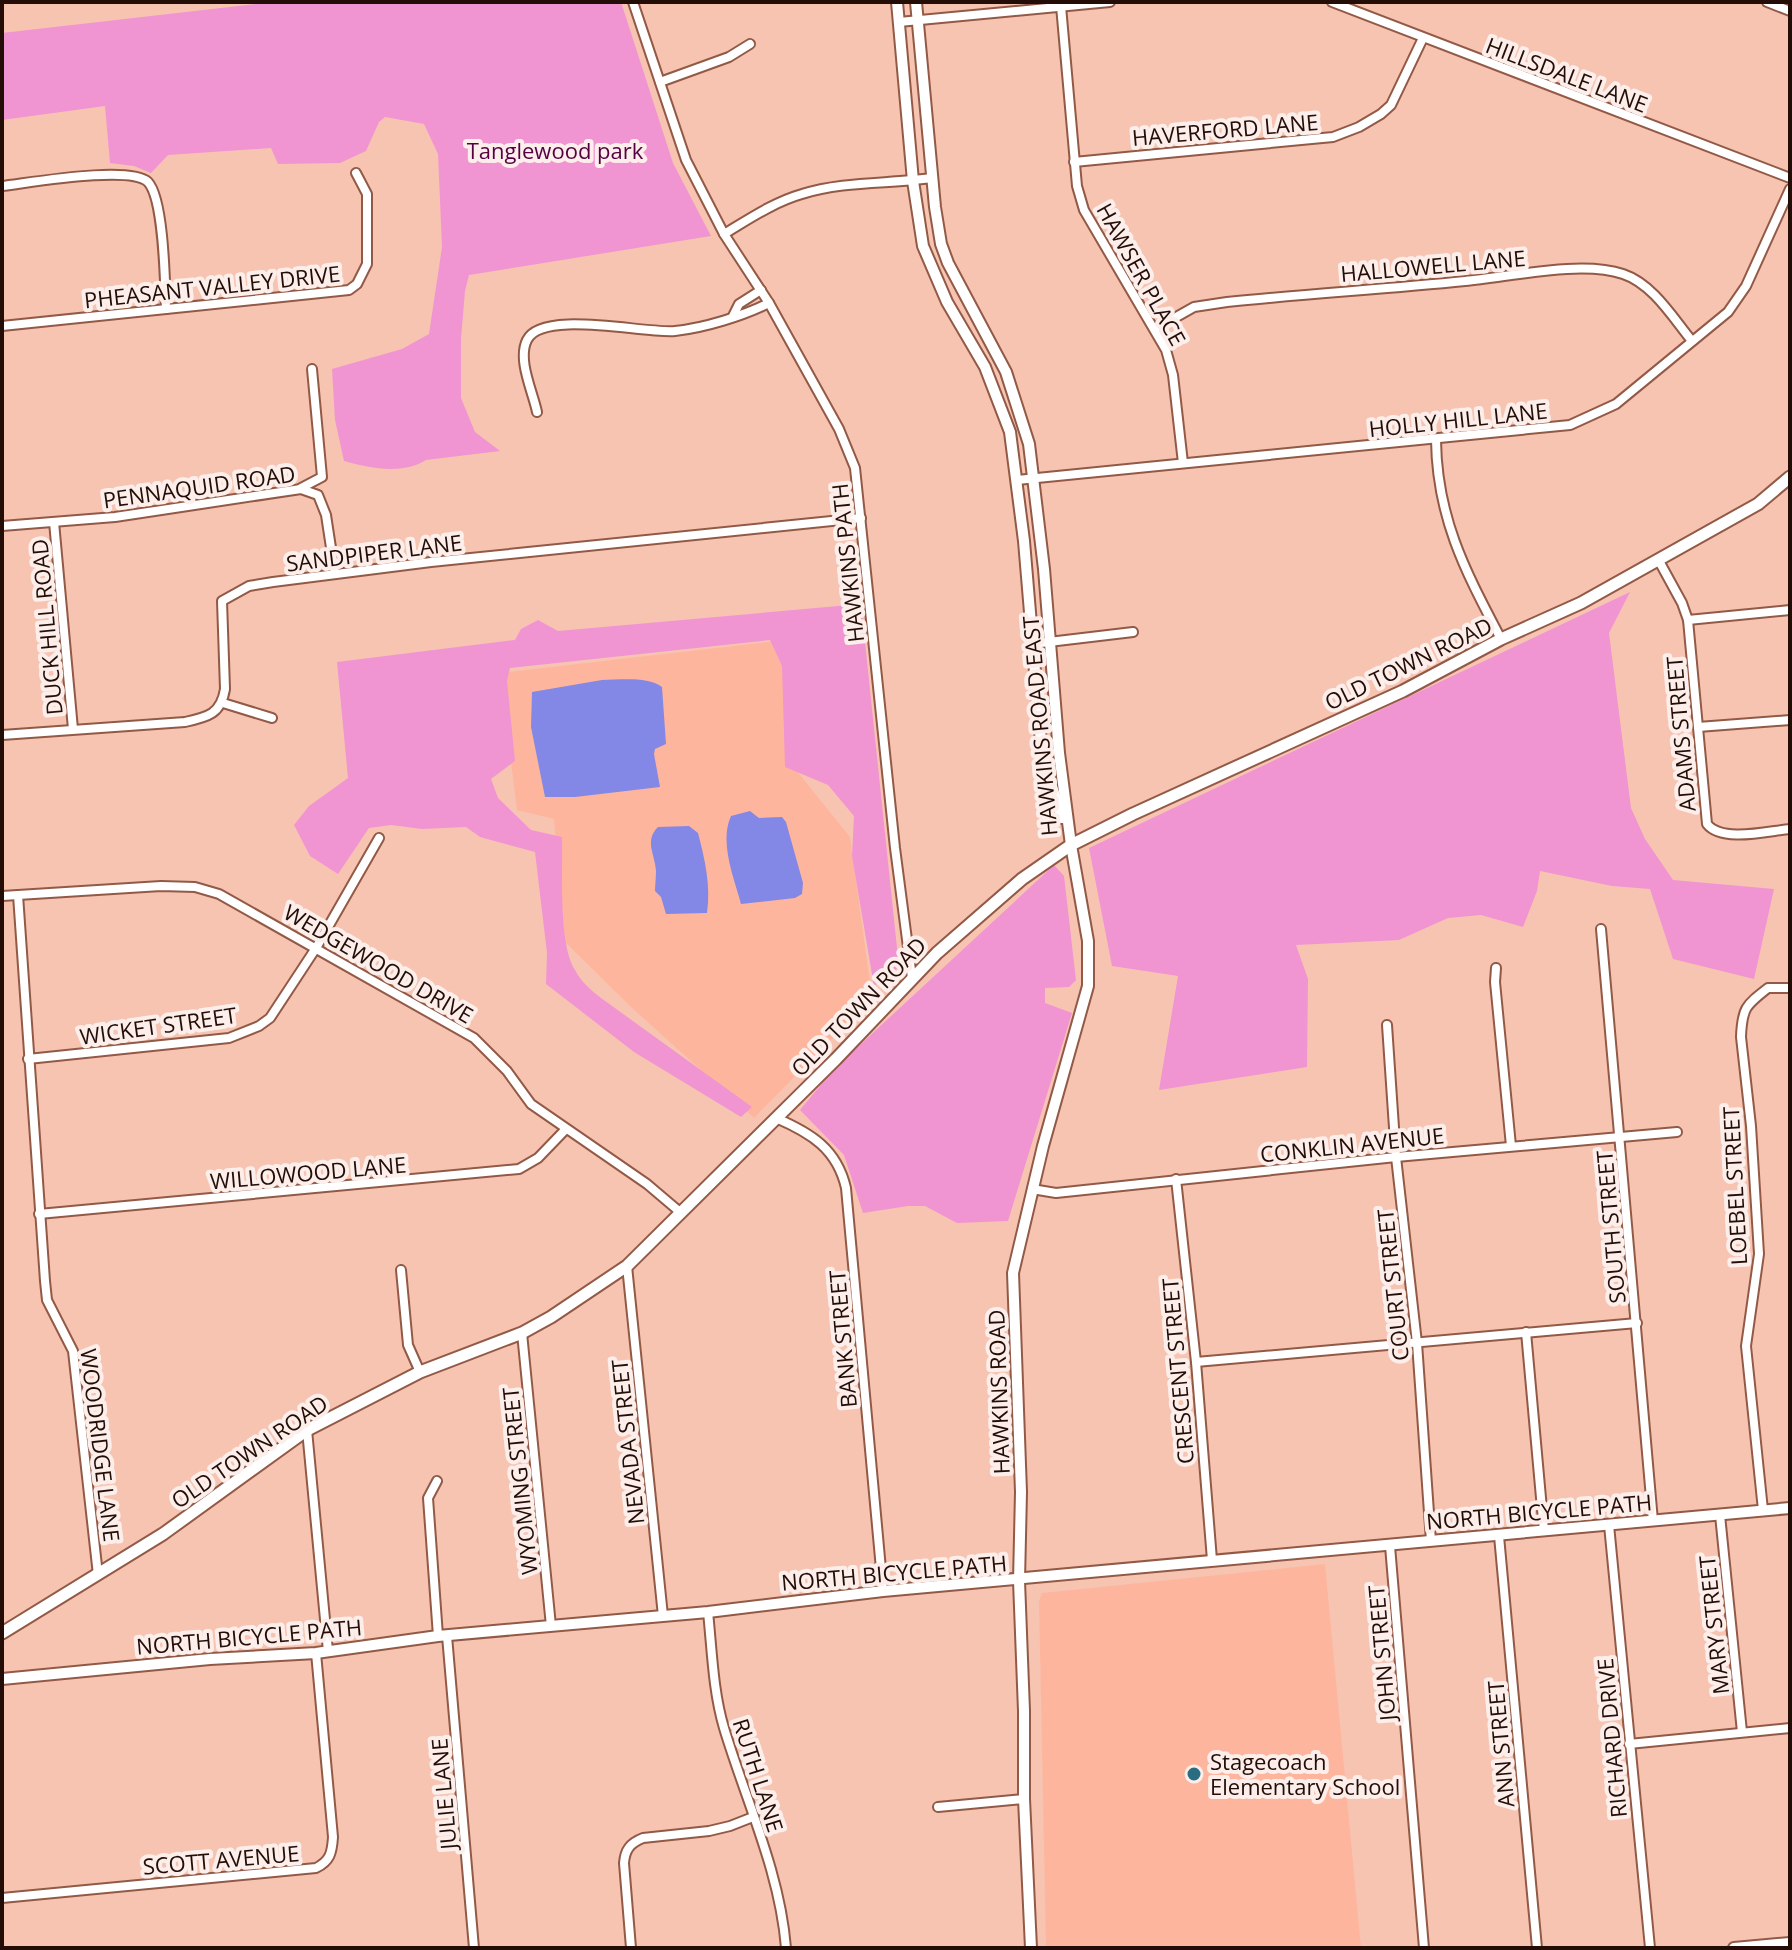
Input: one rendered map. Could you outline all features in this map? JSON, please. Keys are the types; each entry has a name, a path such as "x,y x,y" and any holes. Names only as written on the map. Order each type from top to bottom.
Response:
{"main road":[{"name":"OLD TOWN ROAD","path":"2,1633 163,1534 307,1430 420,1372 522,1333 627,1266 912,978 1022,879 1071,845 1403,691 1501,639 1581,603 1758,504 1790,477"}],"street":[{"name":"HAWKINS PATH","path":"633,2 686,160 724,234 769,303 839,429 855,468 895,848 912,978"},
{"name":"HAWKINS ROAD EAST","path":"897,2 913,181 923,246 943,292 985,367 1010,432 1042,755 1071,845"},
{"name":"HAWKINS ROAD EAST","path":"916,2 941,244 1014,391 1025,426 1034,478 1059,753 1071,845"},
{"path":"899,22 1110,2"},
{"name":"HILLSDALE LANE","path":"1332,2 1352,5 1423,38 1790,178"},
{"path":"1767,2 1790,11"},
{"name":"HAWSER PLACE","path":"1061,6 1074,162 1084,210 1166,350 1173,375 1183,463"},
{"name":"HAVERFORD LANE","path":"1074,162 1333,137 1359,127 1391,105 1423,38"},
{"path":"660,82 729,57 750,44"},
{"name":"PHEASANT VALLEY DRIVE","path":"2,326 349,290 357,284 367,264 367,194 356,173"},
{"path":"2,186 107,174 132,175 147,181 155,195 159,213 166,309"},
{"path":"724,234 771,207 827,187 932,178"},
{"name":"HOLLY HILL LANE","path":"1017,480 1548,429 1592,417 1637,388 1728,312 1746,286 1790,189"},
{"name":"HALLOWELL LANE","path":"1155,329 1194,307 1227,302 1432,285 1572,269 1600,269 1625,274 1645,286 1692,341"},
{"path":"733,316 739,304 761,290"},
{"path":"537,412 524,361 528,336 542,329 587,324 672,331 746,315 769,303"},
{"path":"301,489 322,477 312,369"},
{"path":"1436,440 1436,466 1448,526 1501,639"},
{"name":"PENNAQUID ROAD","path":"2,526 115,517 301,489 318,495 322,503 335,574"},
{"name":"SANDPIPER LANE","path":"223,703 222,601 249,586 335,574 861,518"},
{"name":"DUCK HILL ROAD","path":"54,522 73,729"},
{"name":"ADAMS STREET","path":"1659,561 1688,620 1707,824 1713,831 1730,835 1790,829"},
{"path":"1688,620 1790,610"},
{"path":"1032,644 1133,632"},
{"path":"2,735 185,722 213,713 223,703 272,718"},
{"path":"1698,727 1790,720"},
{"name":"WICKET STREET","path":"28,1059 216,1040 246,1033 270,1018 316,948 379,838"},
{"name":"HAWKINS ROAD","path":"1031,1948 1024,1799 1019,1581 1021,1492 1013,1273 1032,1189 1088,986 1088,941 1071,845"},
{"name":"WEDGEWOOD DRIVE","path":"2,896 161,886 195,887 219,894 474,1038 507,1071 531,1104 647,1184 680,1212"},
{"name":"WOODRIDGE LANE","path":"18,895 47,1300 73,1351 98,1575"},
{"name":"SOUTH STREET","path":"1601,929 1653,1521"},
{"path":"1496,968 1511,1146"},
{"name":"LOEBEL STREET","path":"1763,1510 1746,1346 1759,1254 1757,1198 1741,1037 1746,1005 1768,988 1790,988"},
{"name":"COURT STREET","path":"1387,1025 1396,1157 1417,1343 1431,1541"},
{"name":"BANK STREET","path":"776,1118 818,1142 834,1156 842,1171 883,1591"},
{"name":"WILLOWOOD LANE","path":"39,1214 519,1169 538,1158 565,1130"},
{"name":"CONKLIN AVENUE","path":"1032,1189 1056,1193 1396,1157 1677,1132"},
{"name":"CRESCENT STREET","path":"1176,1179 1196,1362 1212,1560"},
{"name":"NEVADA STREET","path":"627,1266 663,1616"},
{"path":"401,1270 408,1345 420,1372"},
{"path":"1196,1362 1637,1323"},
{"path":"1526,1332 1544,1531"},
{"name":"WYOMING STREET","path":"522,1333 551,1626"},
{"path":"307,1430 322,1652"},
{"name":"JULIE LANE","path":"437,1481 428,1498 474,1948"},
{"name":"NORTH BICYCLE PATH","path":"2,1679 210,1659 322,1652 443,1636 708,1612 883,1591 1019,1581 1212,1560 1790,1508"},
{"name":"MARY STREET","path":"1720,1515 1742,1732"},
{"name":"RICHARD DRIVE","path":"1609,1525 1650,1948"},
{"name":"ANN STREET","path":"1499,1536 1537,1948"},
{"name":"JOHN STREET","path":"1390,1546 1424,1948"},
{"name":"RUTH LANE","path":"708,1612 723,1725 781,1900 786,1948"},
{"name":"SCOTT AVENUE","path":"2,1898 316,1868 326,1863 332,1852 333,1837 322,1652"},
{"path":"1629,1744 1790,1728"},
{"path":"938,1807 1024,1799"},
{"path":"631,1948 624,1863 631,1845 643,1838 730,1826 753,1817"},
{"path":"1734,1948 1790,1943"}],"shaded area":[{"path":"785,640 788,760 850,837 872,998 754,1118 631,1007 565,942 554,819 517,810 500,673"},
{"name":"Stagecoach Elementary School","path":"1325,1564 1361,1948 1046,1948 1039,1601 1042,1593"}],"green space":[{"name":"Tanglewood park","path":"273,2 621,2 673,163 711,236 469,275 461,339 461,398 475,432 500,451 426,460 396,469 344,461 335,420 332,369 402,349 429,334 442,247 438,154 424,124 385,117 379,122 366,151 340,163 278,164 271,148 168,155 151,173 134,166 110,163 105,106 2,120 2,33"},
{"path":"1630,592 1609,633 1631,808 1645,839 1673,880 1774,889 1754,979 1673,959 1650,889 1612,886 1540,871 1537,891 1523,927 1481,915 1448,918 1399,940 1296,945 1308,979 1307,1067 1159,1090 1178,976 1112,966 1089,848"},
{"path":"861,604 899,967 874,986 852,856 854,816 828,785 785,767 782,666 770,640 510,668 507,681 515,761 491,779 498,798 531,830 562,837 564,925 575,970 601,998 752,1107 741,1117 634,1052 546,984 547,953 535,852 480,837 466,827 422,829 391,825 369,828 338,874 310,856 294,825 309,806 348,778 337,662 515,640 521,629 538,620 558,631"},
{"path":"1054,865 1064,876 1076,980 1069,987 1045,988 1045,1003 1072,1013 1008,1221 957,1223 925,1206 863,1213 844,1155 800,1110 834,1069"}],"water":[{"path":"602,680 641,680 662,687 666,744 655,749 654,754 660,787 575,797 545,797 531,727 532,692"},
{"path":"750,811 759,818 782,817 786,822 803,883 802,894 795,898 741,904 727,848 728,826 731,816"},
{"path":"689,826 698,833 703,853 708,883 707,913 666,914 661,897 655,891 652,837 658,827"}],"place":[{"name":"Stagecoach Elementary School","path":"1194,1774"}]}
